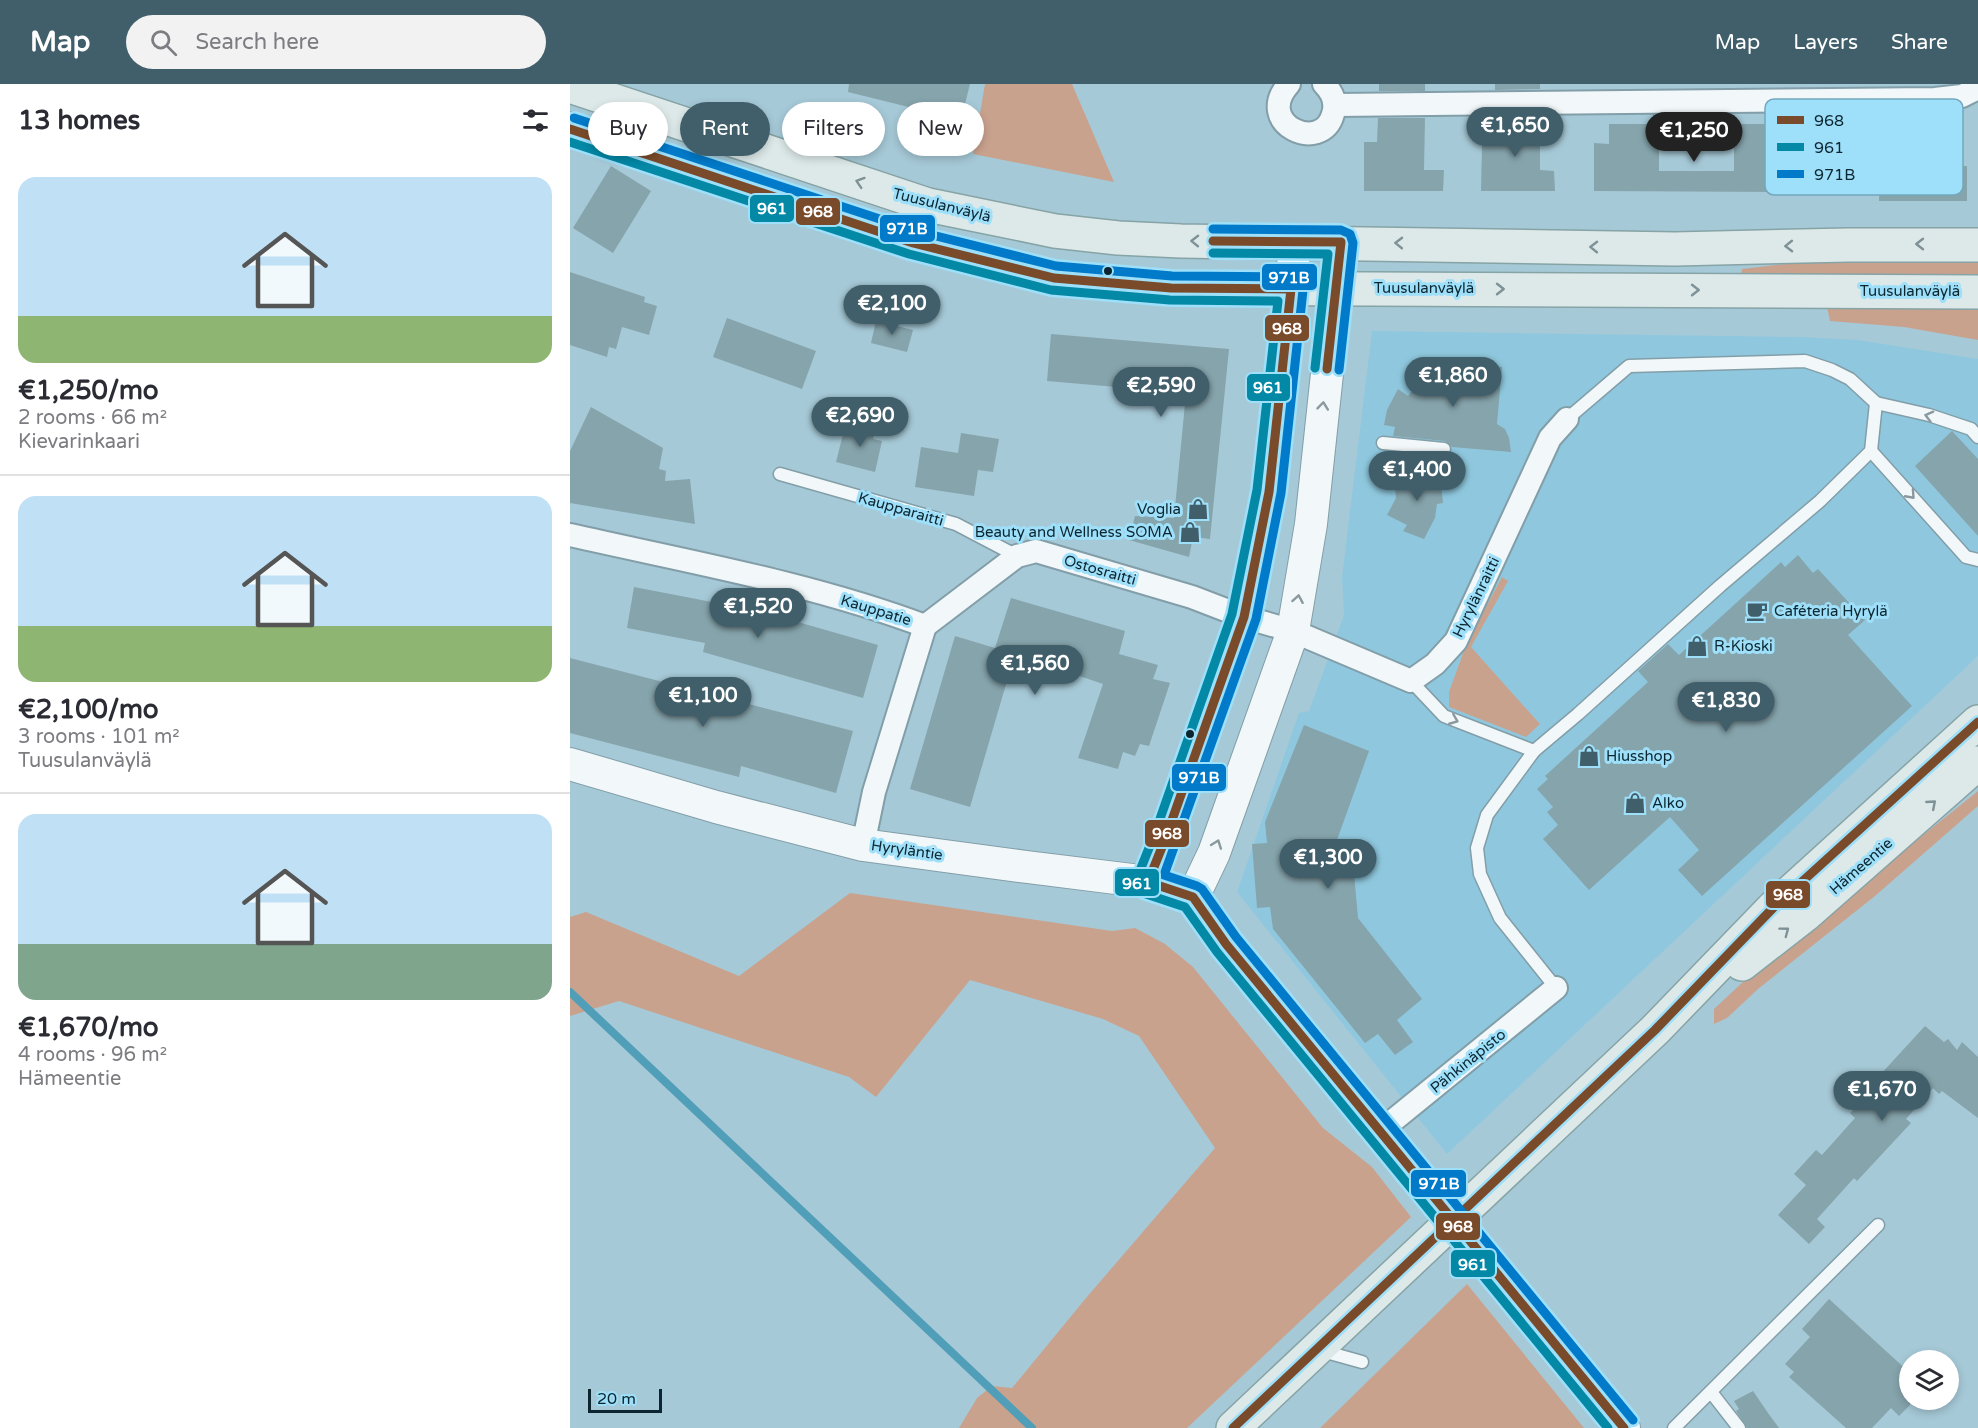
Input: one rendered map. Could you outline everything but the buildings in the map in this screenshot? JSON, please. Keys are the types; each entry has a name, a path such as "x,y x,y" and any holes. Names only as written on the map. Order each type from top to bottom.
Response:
{"main road":[{"name":"Tuusulanväylä","path":"570,86 928,205 1055,231 1118,238 1675,249 1848,244 1978,245"},
{"name":"Tuusulanväylä","path":"570,129 913,243 1054,278 1171,288 1978,292"},
{"name":"Hämeentie","path":"1233,1428 1655,1030 1773,908 1978,722"},
{"name":"Hämeentie","path":"1655,1030 1805,915 1978,763"}],"street":[{"path":"1289,84 1280,96 1282,120 1294,131 1303,134 1321,130 1332,119 1335,105 1331,91 1324,84"},
{"path":"1935,99 1962,96 1978,88"},
{"path":"1335,105 1765,101"},
{"path":"1148,882 1244,616 1269,492 1292,289 1295,242"},
{"path":"1341,242 1311,524 1293,631 1214,853 1194,897 1226,944 1624,1428"},
{"name":"Hyrylänraitti","path":"1411,681 1435,664 1456,641 1550,438 1568,419"},
{"name":"Kauppatie","path":"570,536 738,572 874,607 925,626 874,792 863,844"},
{"name":"Ostosraitti","path":"1017,556 1036,551 1192,597 1293,631"},
{"path":"925,626 1017,556"},
{"path":"1293,631 1411,681"},
{"name":"Hyryläntie","path":"570,764 716,807 863,844 1148,882 1194,897"},
{"name":"Pähkinäpisto","path":"1379,1132 1556,988"}],"lane":[{"path":"1568,419 1629,366 1805,361 1850,379 1876,403 1929,415 1971,429 1978,436"},
{"path":"1556,988 1500,918 1480,874 1477,848 1487,815 1534,752 1720,586 1820,501 1872,451 1876,403"},
{"path":"1383,443 1444,449"},
{"path":"1872,451 1966,557 1978,560"},
{"name":"Kaupparaitti","path":"780,474 956,524 1017,556"},
{"path":"1411,681 1444,716 1534,752"},
{"path":"1674,1428 1878,1225"},
{"path":"1315,1349 1362,1362"},
{"path":"1711,1392 1738,1428"}],"shaded area":[{"path":"985,84 1072,84 1114,182 983,156 984,102 982,102"},
{"path":"1811,261 1978,262 1978,275 1741,274 1742,269"},
{"path":"1827,307 1978,309 1978,340 1904,327 1830,321"},
{"path":"1372,331 1801,337 1858,340 1978,359 1978,656 1447,1154 1237,892 1299,713 1309,711 1344,615 1342,577"},
{"path":"1502,577 1508,581 1471,647 1540,724 1526,737 1449,707 1449,692 1466,645"},
{"path":"1978,791 1978,806 1875,896 1758,989 1727,1018 1714,1024 1714,1009 1759,967"},
{"path":"850,893 1112,931 1135,928 1165,944 1193,967 1323,1128 1372,1167 1411,1217 1187,1428 959,1428 977,1398 992,1386 1012,1388 1215,1148 1139,1036 1103,1019 970,980 876,1097 849,1077 619,1001 570,1016 570,917 586,912 739,976"},
{"path":"1467,1284 1584,1428 1320,1428"}],"waterway":[{"path":"570,992 1032,1428"}],"transit line":[{"name":"971B","path":"574,118 916,231 1056,266 1172,276 1292,277 1300,281 1303,290 1281,493 1256,619 1164,875 1202,889 1236,937 1633,1420"},
{"name":"968","path":"570,129 913,243 1054,278 1171,288 1291,289 1269,492 1244,617 1148,882 1193,897 1226,944 1624,1428"},
{"name":"961","path":"570,142 909,254 1051,290 1170,300 1278,301 1257,490 1232,614 1137,878 1137,885 1143,893 1185,907 1217,952 1608,1428"},
{"name":"971B","path":"1213,229 1341,230 1350,234 1353,243 1339,370"},
{"name":"968","path":"1213,241 1341,242 1327,369"},
{"name":"961","path":"1213,253 1328,254 1315,368"},
{"name":"968","path":"1233,1428 1655,1030 1773,908 1978,722"}],"place":[{"name":"Voglia","path":"1198,509"},
{"name":"Beauty and Wellness SOMA","path":"1190,532"},
{"name":"Caféteria Hyrylä","path":"1757,611"},
{"name":"R-Kioski","path":"1697,646"},
{"name":"Hiusshop","path":"1589,756"},
{"name":"Alko","path":"1635,803"}]}
